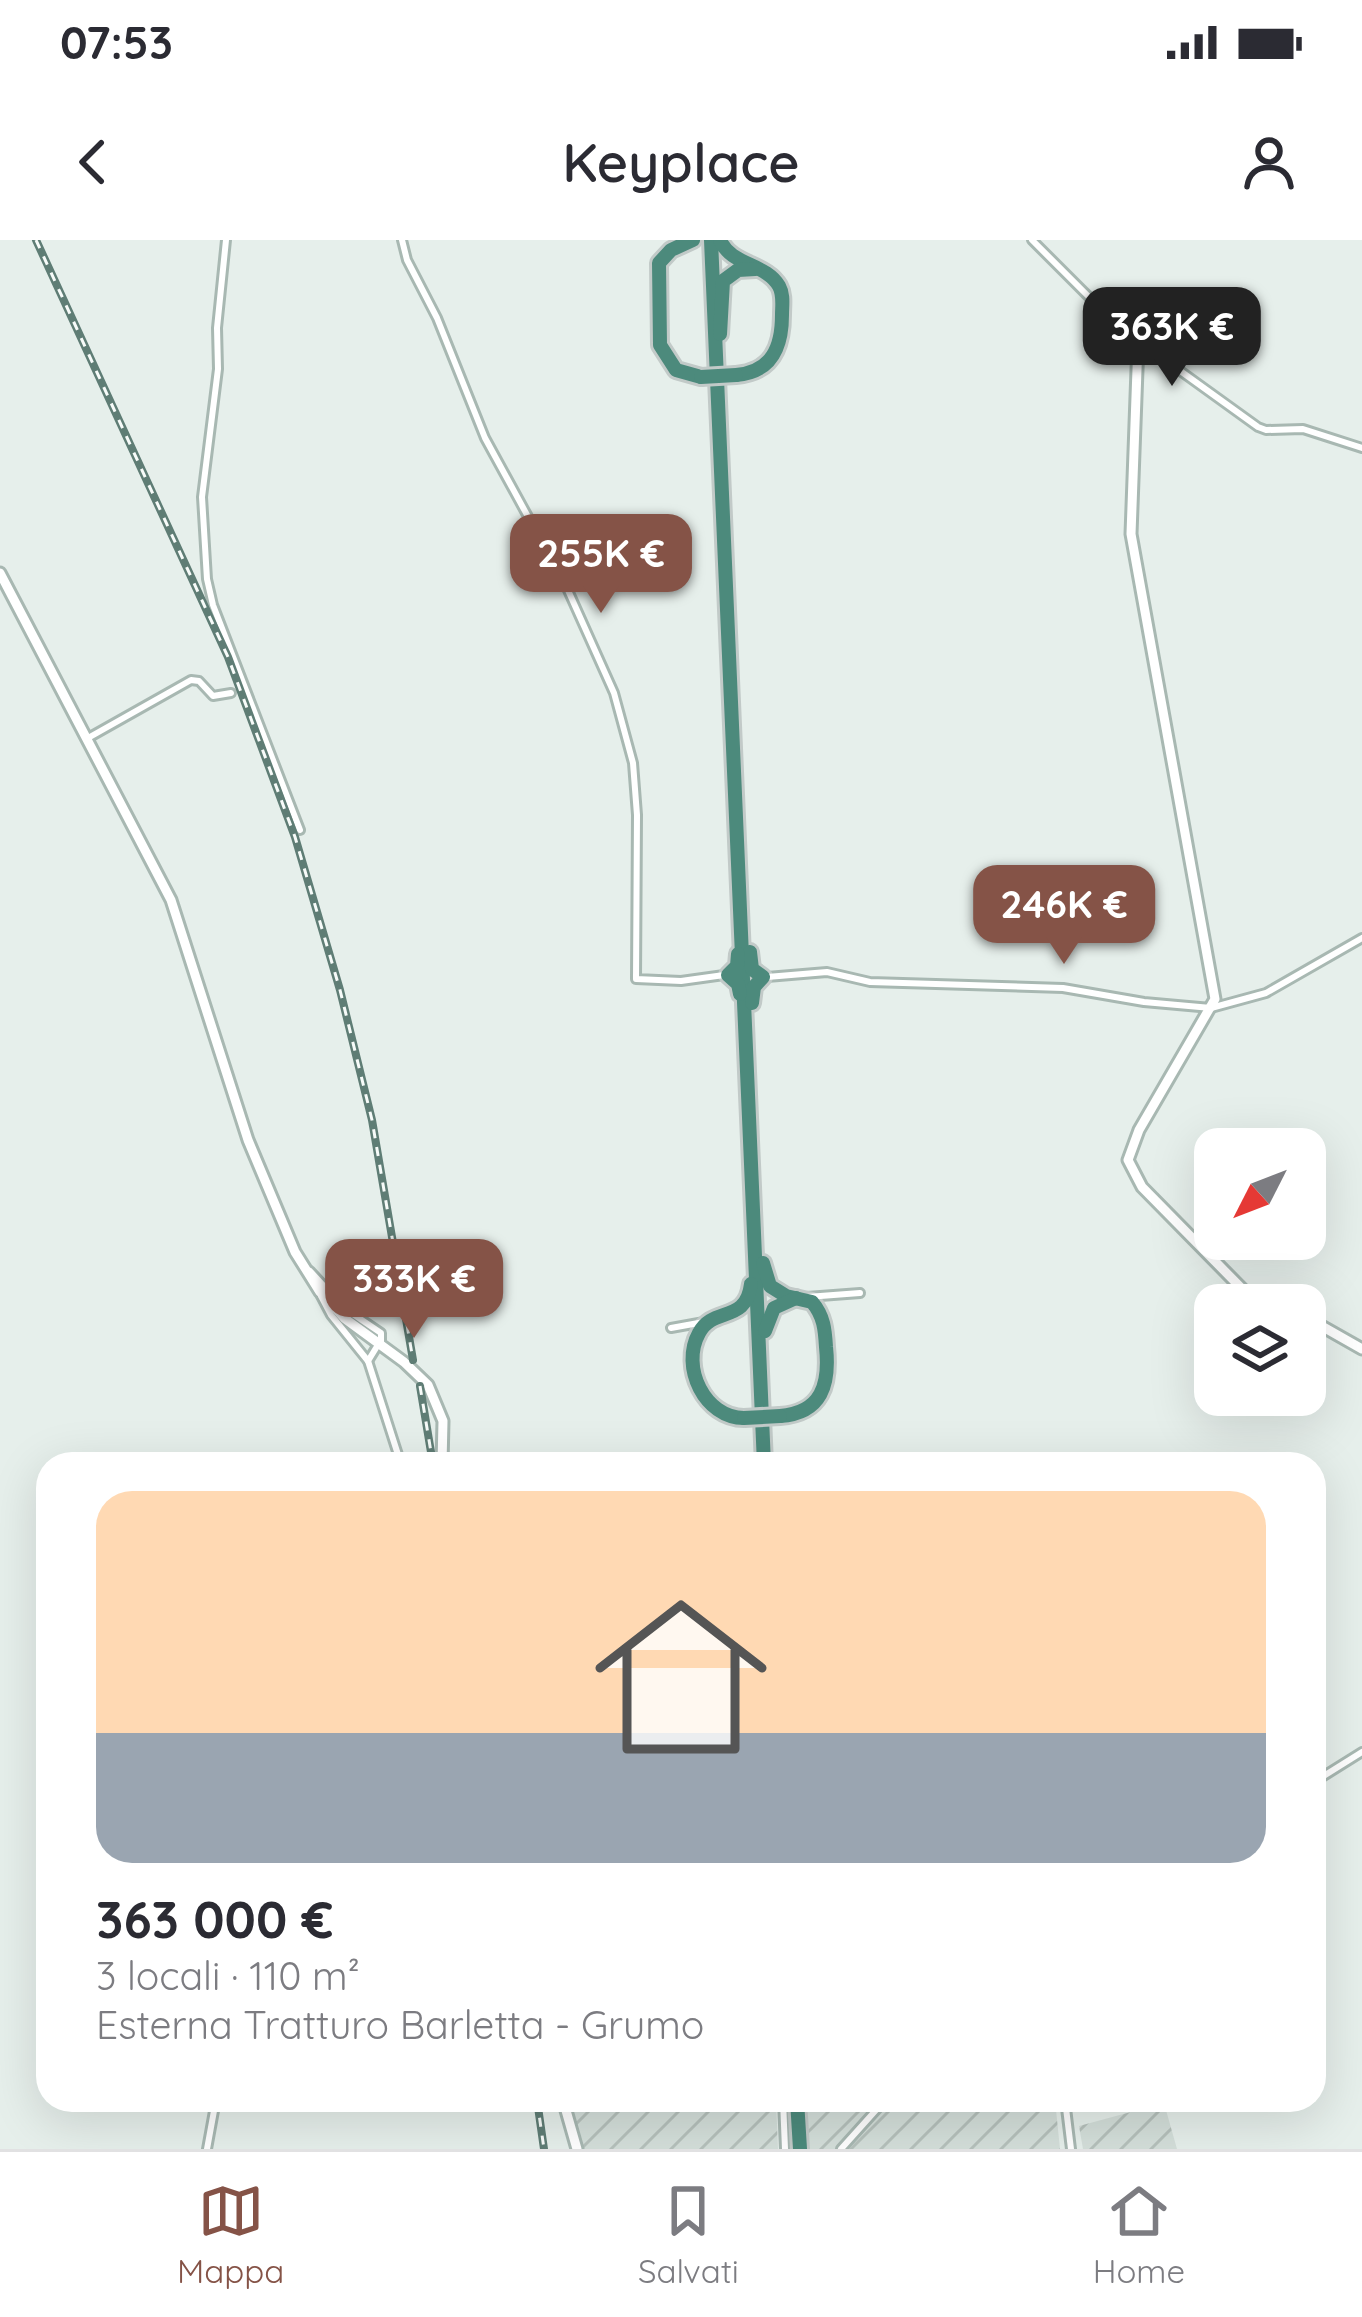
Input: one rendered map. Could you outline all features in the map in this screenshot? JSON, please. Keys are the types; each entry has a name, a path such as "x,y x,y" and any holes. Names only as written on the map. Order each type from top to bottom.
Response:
{"highway":[{"path":"693,240 673,246 657,272 660,345 676,370 701,377 736,376 766,365 782,337 779,286 729,254 716,240"},
{"path":"716,240 767,1452"},
{"path":"673,246 695,253 708,269 717,333"},
{"path":"717,333 723,280 738,270 755,269"},
{"path":"745,919 737,926 738,962 728,975 739,988 747,1063"},
{"path":"745,919 752,969 763,977 753,991 753,1045"},
{"path":"745,919 747,1063 766,1452"},
{"path":"762,1252 770,1286 786,1296 817,1301"},
{"path":"699,1325 741,1308 756,1275"},
{"path":"765,1330 774,1308 817,1301"},
{"path":"699,1325 697,1379 706,1402 722,1415 780,1416 812,1407 826,1385 827,1359 817,1301"},
{"path":"699,1325 737,1321 750,1333 761,1389"},
{"path":"793,2112 795,2149"}],"street":[{"path":"226,240 218,369 202,497 208,579 300,830"},
{"path":"402,240 485,438 567,588 614,693 633,763 637,815 636,979 681,982 728,975"},
{"path":"1032,240 1138,342 1258,427 1312,431 1362,448"},
{"path":"1138,342 1131,534 1214,982 1210,1008 1139,1130 1128,1160 1142,1187 1237,1284"},
{"path":"0,573 171,900 248,1140 303,1266 368,1361 397,1452"},
{"path":"88,738 191,680 199,681 213,696 230,693"},
{"path":"763,977 827,972 870,982 1063,988 1210,1008 1265,992 1362,938"},
{"path":"303,1266 344,1309 381,1334 368,1361"},
{"path":"817,1301 860,1293"},
{"path":"333,1312 419,1374 438,1404 443,1452"},
{"path":"1326,1329 1362,1349"},
{"path":"1326,1774 1362,1752"},
{"path":"207,2149 214,2112"},
{"path":"566,2112 577,2149"},
{"path":"841,2149 874,2112"},
{"path":"1066,2112 1071,2149"}],"shaded area":[{"path":"569,2112 776,2112 778,2149 578,2149"},
{"path":"807,2112 1056,2112 1060,2149 809,2149"},
{"path":"1131,2112 1167,2112 1177,2149 1083,2149 1079,2126"}],"railway":[{"path":"36,240 228,657 295,837 372,1120 413,1360"},
{"path":"420,1386 431,1452"},
{"path":"539,2112 544,2149"}]}
